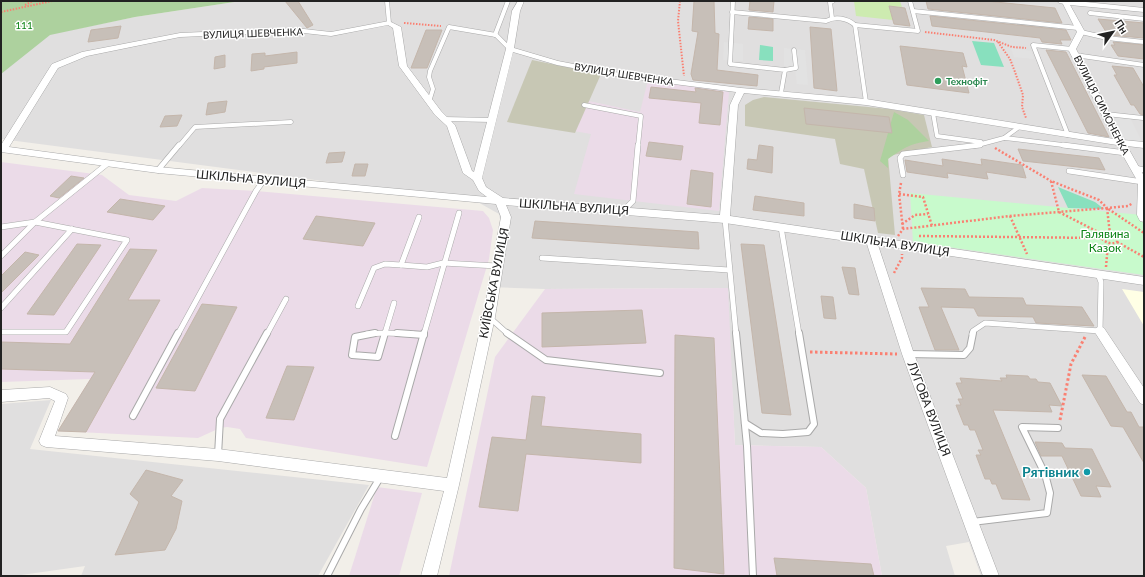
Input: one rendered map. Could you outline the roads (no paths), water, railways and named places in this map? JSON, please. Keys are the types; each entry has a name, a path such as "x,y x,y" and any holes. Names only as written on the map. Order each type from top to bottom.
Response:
{"street":[{"path":"477,178 510,49 516,11 522,1"},
{"path":"1062,1 1093,3 1144,10"},
{"path":"1062,1 1079,30"},
{"path":"389,23 397,27 403,66 430,102 451,125 468,173 477,178 482,189 500,201"},
{"name":"ВУЛИЦЯ ШЕВЧЕНКА","path":"2,149 55,66 85,54 180,35 295,30 331,34 389,23"},
{"name":"ВУЛИЦЯ СИМОНЕНКА","path":"1079,30 1074,52 1120,143 1126,153 1140,169 1143,182 1142,215 1144,218"},
{"name":"ВУЛИЦЯ ШЕВЧЕНКА","path":"510,49 557,63 620,74 741,90 866,102 1068,135 1144,145"},
{"path":"725,219 734,105 741,90"},
{"name":"ШКІЛЬНА ВУЛИЦЯ","path":"2,149 158,170 500,201 725,219 872,240 901,239 1102,272 1144,281"},
{"name":"КИЇВСЬКА ВУЛИЦЯ","path":"429,576 452,485 489,317 506,217 500,201"},
{"name":"ЛУГОВА ВУЛИЦЯ","path":"872,240 873,248 908,354 991,576"},
{"path":"1094,330 1144,399"},
{"path":"1,396 50,392 62,398 46,441 218,455 452,485"}],"lane":[{"path":"387,1 389,23"},
{"path":"495,35 508,1"},
{"path":"832,18 830,2 833,1"},
{"path":"732,12 826,21 832,18 849,20 855,25 918,31 910,1"},
{"path":"733,2 730,64 786,70 796,68 794,50"},
{"path":"913,11 1079,30 1107,38 1144,42"},
{"path":"1090,13 1144,19"},
{"path":"855,25 866,102"},
{"path":"430,102 433,88 429,77 430,71 449,27 495,35 510,49"},
{"path":"1068,135 1033,45 1142,64 1144,68"},
{"path":"781,93 786,70"},
{"path":"584,105 641,116 634,201 623,210"},
{"path":"933,113 937,136 986,143"},
{"path":"1106,114 1143,118"},
{"path":"444,119 491,120"},
{"path":"158,170 195,126 291,122"},
{"path":"1005,138 1019,127"},
{"path":"903,175 900,158 903,154 948,150 1005,138 1126,153"},
{"path":"1,256 35,222 107,164"},
{"path":"1069,171 1143,182"},
{"path":"133,416 256,191 264,180"},
{"path":"395,436 458,212"},
{"path":"401,265 419,217"},
{"path":"725,219 745,423 753,576"},
{"path":"1,226 35,222 127,240 66,332 1,332"},
{"path":"745,423 761,433 783,434 808,432 814,424 781,227"},
{"path":"1,308 72,229"},
{"path":"542,258 730,270"},
{"path":"358,306 374,268 385,264 427,267 444,263 498,266"},
{"path":"908,354 964,355 970,348 973,331 985,323 1094,330 1102,272"},
{"path":"218,455 220,419 286,299"},
{"path":"394,303 385,333 378,357 352,355 355,337 366,333 385,333 424,335"},
{"path":"489,317 510,336 546,360 660,373"},
{"path":"971,522 1047,513 1050,493 1047,481 1022,427 1058,428"},
{"path":"327,576 361,509 381,476"}],"place":[{"name":"Технофіт","path":"938,81"},
{"name":"Рятівник","path":"1087,472"}],"park label":[{"name":"111","path":"24,25"},
{"name":"Галявина Казок","path":"1105,241"}]}
